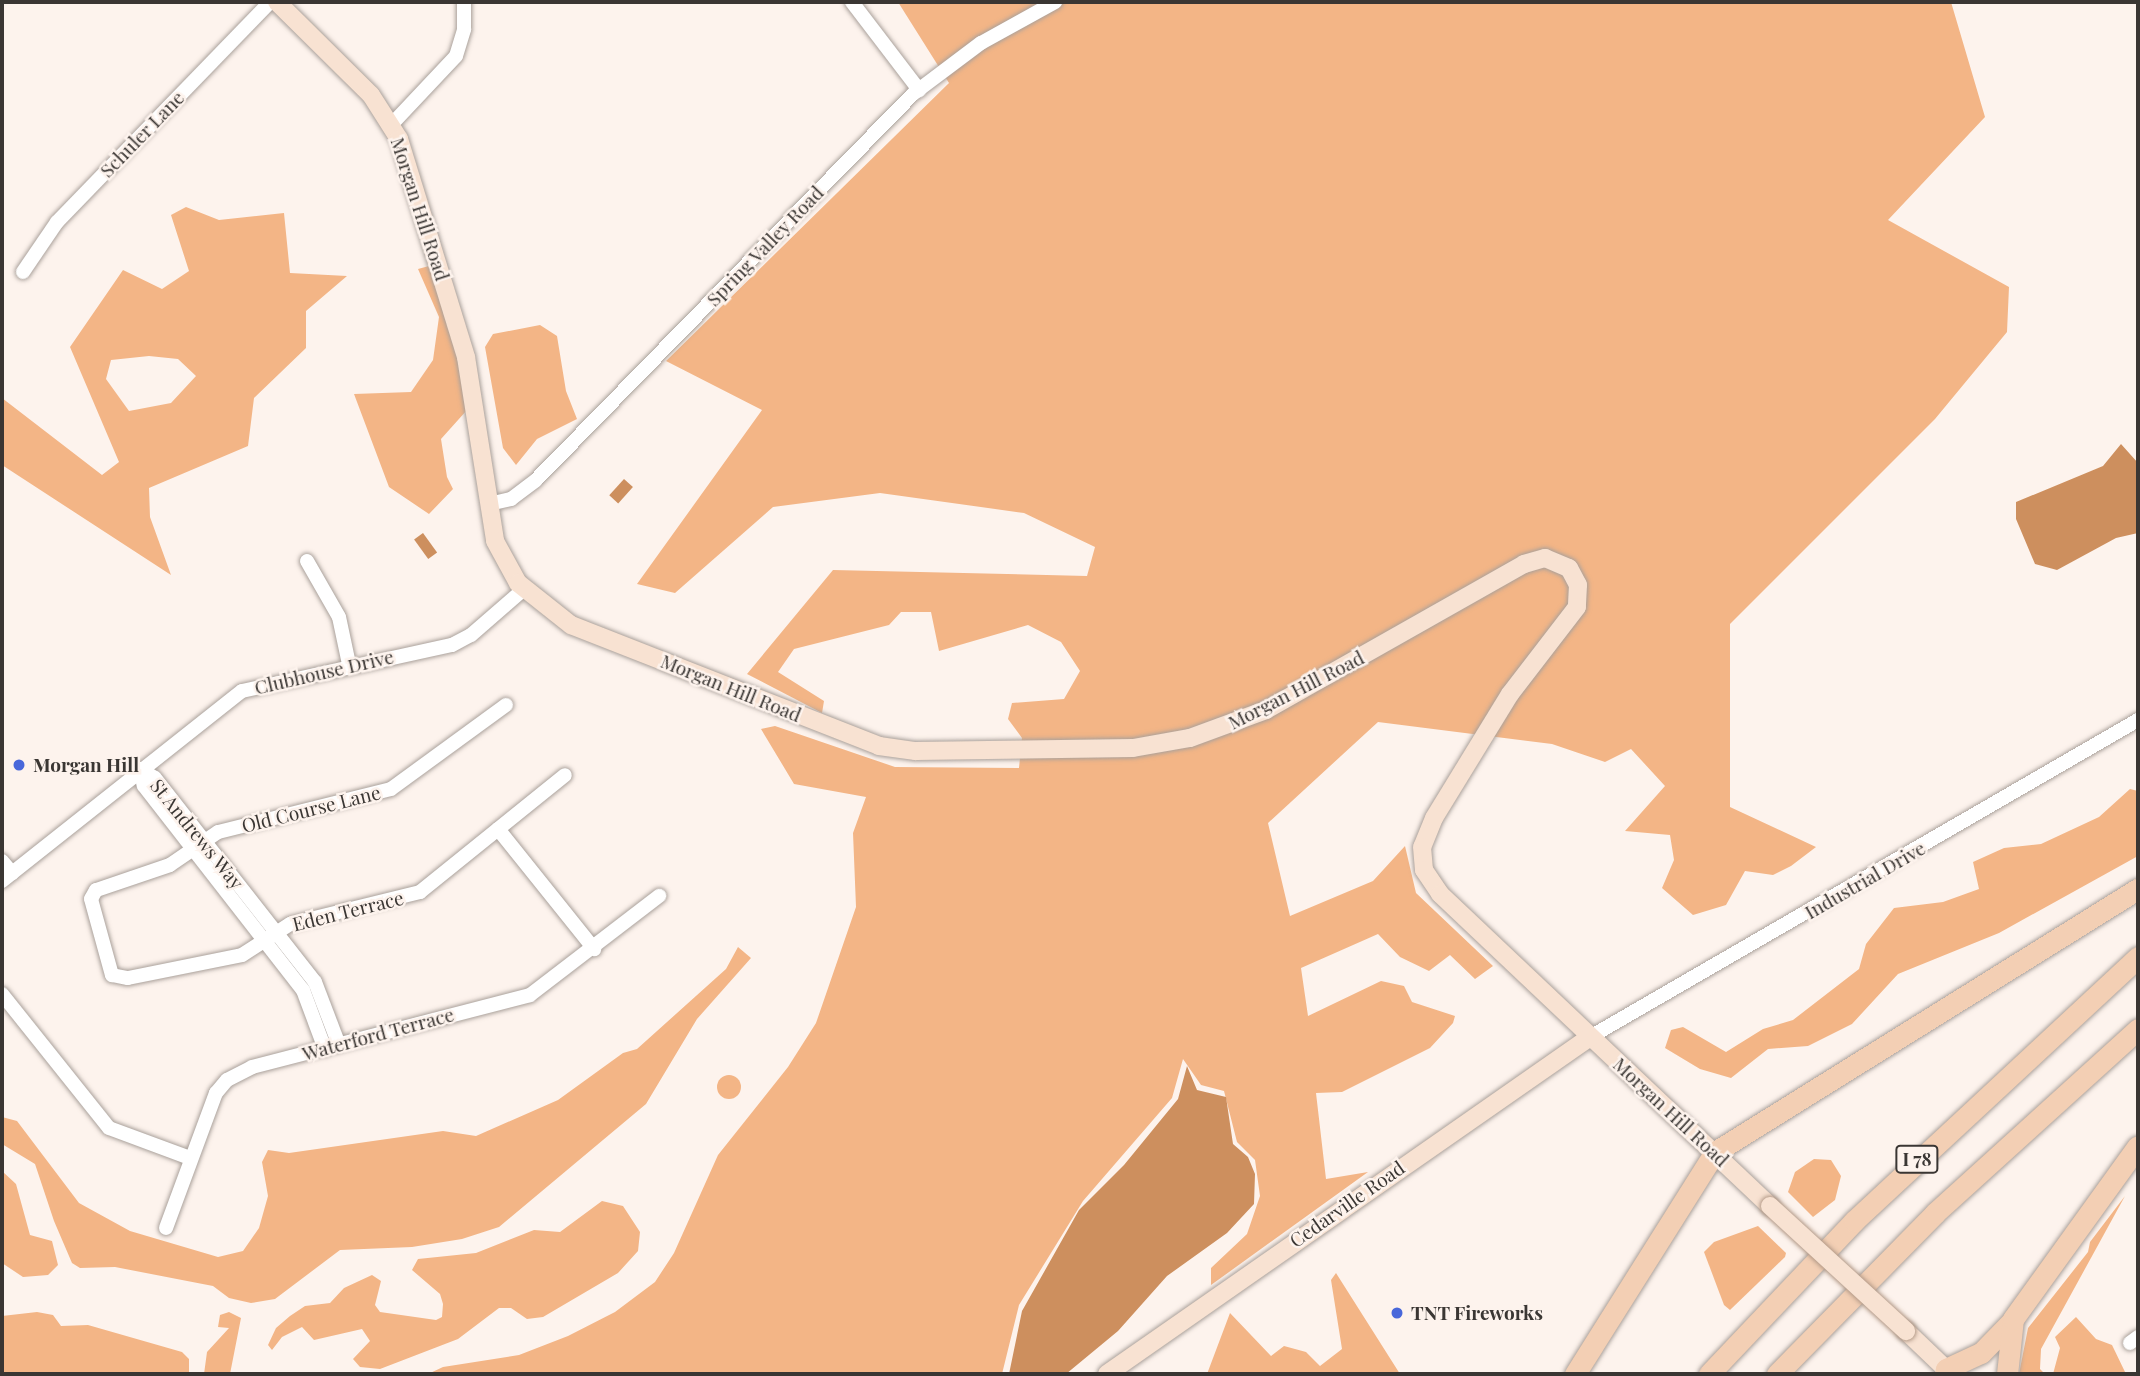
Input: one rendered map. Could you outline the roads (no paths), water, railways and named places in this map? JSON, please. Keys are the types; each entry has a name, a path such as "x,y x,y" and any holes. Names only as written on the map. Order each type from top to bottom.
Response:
{"highway":[{"path":"1575,1374 1716,1152 2138,889"},
{"name":"I 78","path":"1709,1374 1893,1183 2138,957"},
{"name":"I 78","path":"1777,1374 1935,1213 2138,1029"},
{"path":"1947,1373 1981,1353 2013,1320 2138,1146"},
{"path":"2007,1374 2013,1320"}],"main road":[{"name":"Morgan Hill Road","path":"276,2 364,88 391,124 412,172 466,357 497,547 524,589 571,625 867,743 916,751 1115,749 1189,738 1266,710 1524,564 1539,559 1558,561 1577,578 1577,607 1510,694 1434,818 1422,859 1426,875 1440,894 1906,1331 1947,1373"},
{"name":"Cedarville Road","path":"1107,1374 1590,1037"}],"street":[{"name":"Schuler Lane","path":"23,272 57,222 270,2"},
{"path":"391,124 456,56 464,29 464,2"},
{"path":"852,2 919,90"},
{"name":"Spring Valley Road","path":"489,503 511,499 536,480 919,90 988,38 1055,2"},
{"path":"307,561 339,617 349,664"},
{"name":"Clubhouse Drive","path":"7,877 140,769 242,691 349,664 463,641 524,589"},
{"name":"Old Course Lane","path":"107,964 91,899 96,890 170,865 218,832 391,789 506,705"},
{"name":"Industrial Drive","path":"1590,1037 2138,720"},
{"name":"St Andrews Way","path":"140,769 144,786 198,846 270,937 303,990 332,1047"},
{"name":"Eden Terrace","path":"107,964 112,975 128,978 242,955 290,924 420,892 565,775"},
{"path":"498,830 594,948"},
{"path":"2,861 7,877"},
{"name":"Waterford Terrace","path":"166,1228 216,1093 227,1080 252,1067 530,995 659,896"},
{"path":"2,994 109,1128 190,1158"}],"place":[{"name":"Morgan Hill","path":"19,765"},
{"name":"TNT Fireworks","path":"1397,1313"}]}
